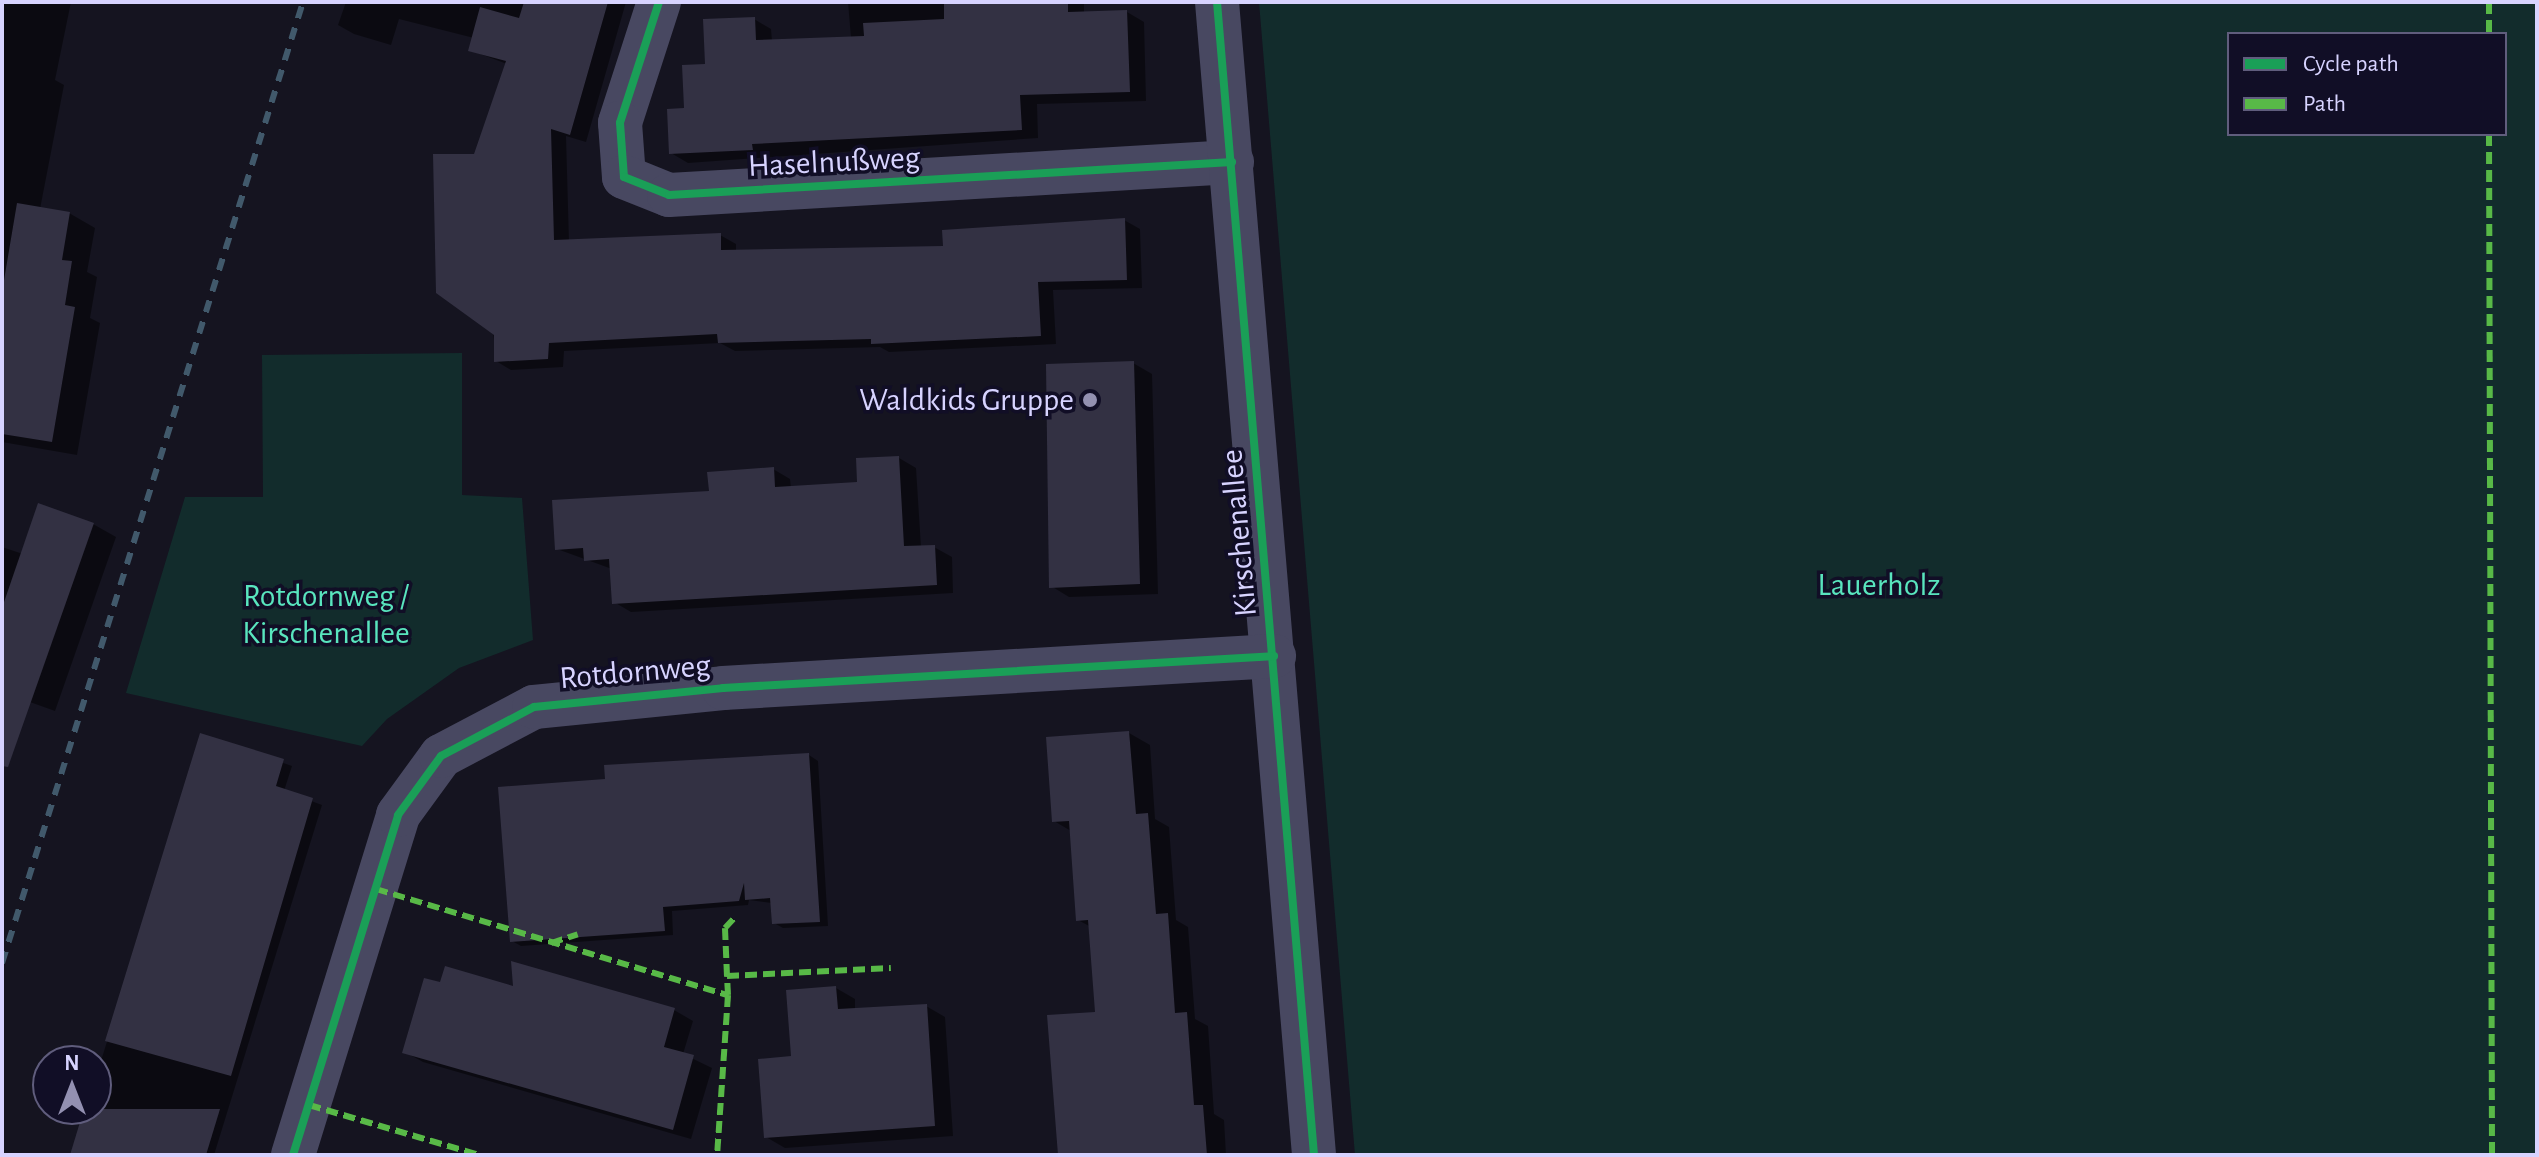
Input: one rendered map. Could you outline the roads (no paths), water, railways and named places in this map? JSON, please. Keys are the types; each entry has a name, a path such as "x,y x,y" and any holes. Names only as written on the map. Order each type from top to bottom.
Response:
{"street":[{"name":"Haselnußweg","path":"659,2 620,123 624,177 669,195 1232,162"},
{"name":"Kirschenallee","path":"1217,2 1314,1155"},
{"name":"Rotdornweg","path":"293,1155 398,815 441,756 534,707 723,688 1274,656"}],"railway":[{"path":"2,963 303,2"}],"place":[{"name":"Waldkids Gruppe","path":"1090,400"}],"park label":[{"name":"Lauerholz","path":"1879,585"},
{"name":"Rotdornweg / Kirschenallee","path":"326,616"}]}
